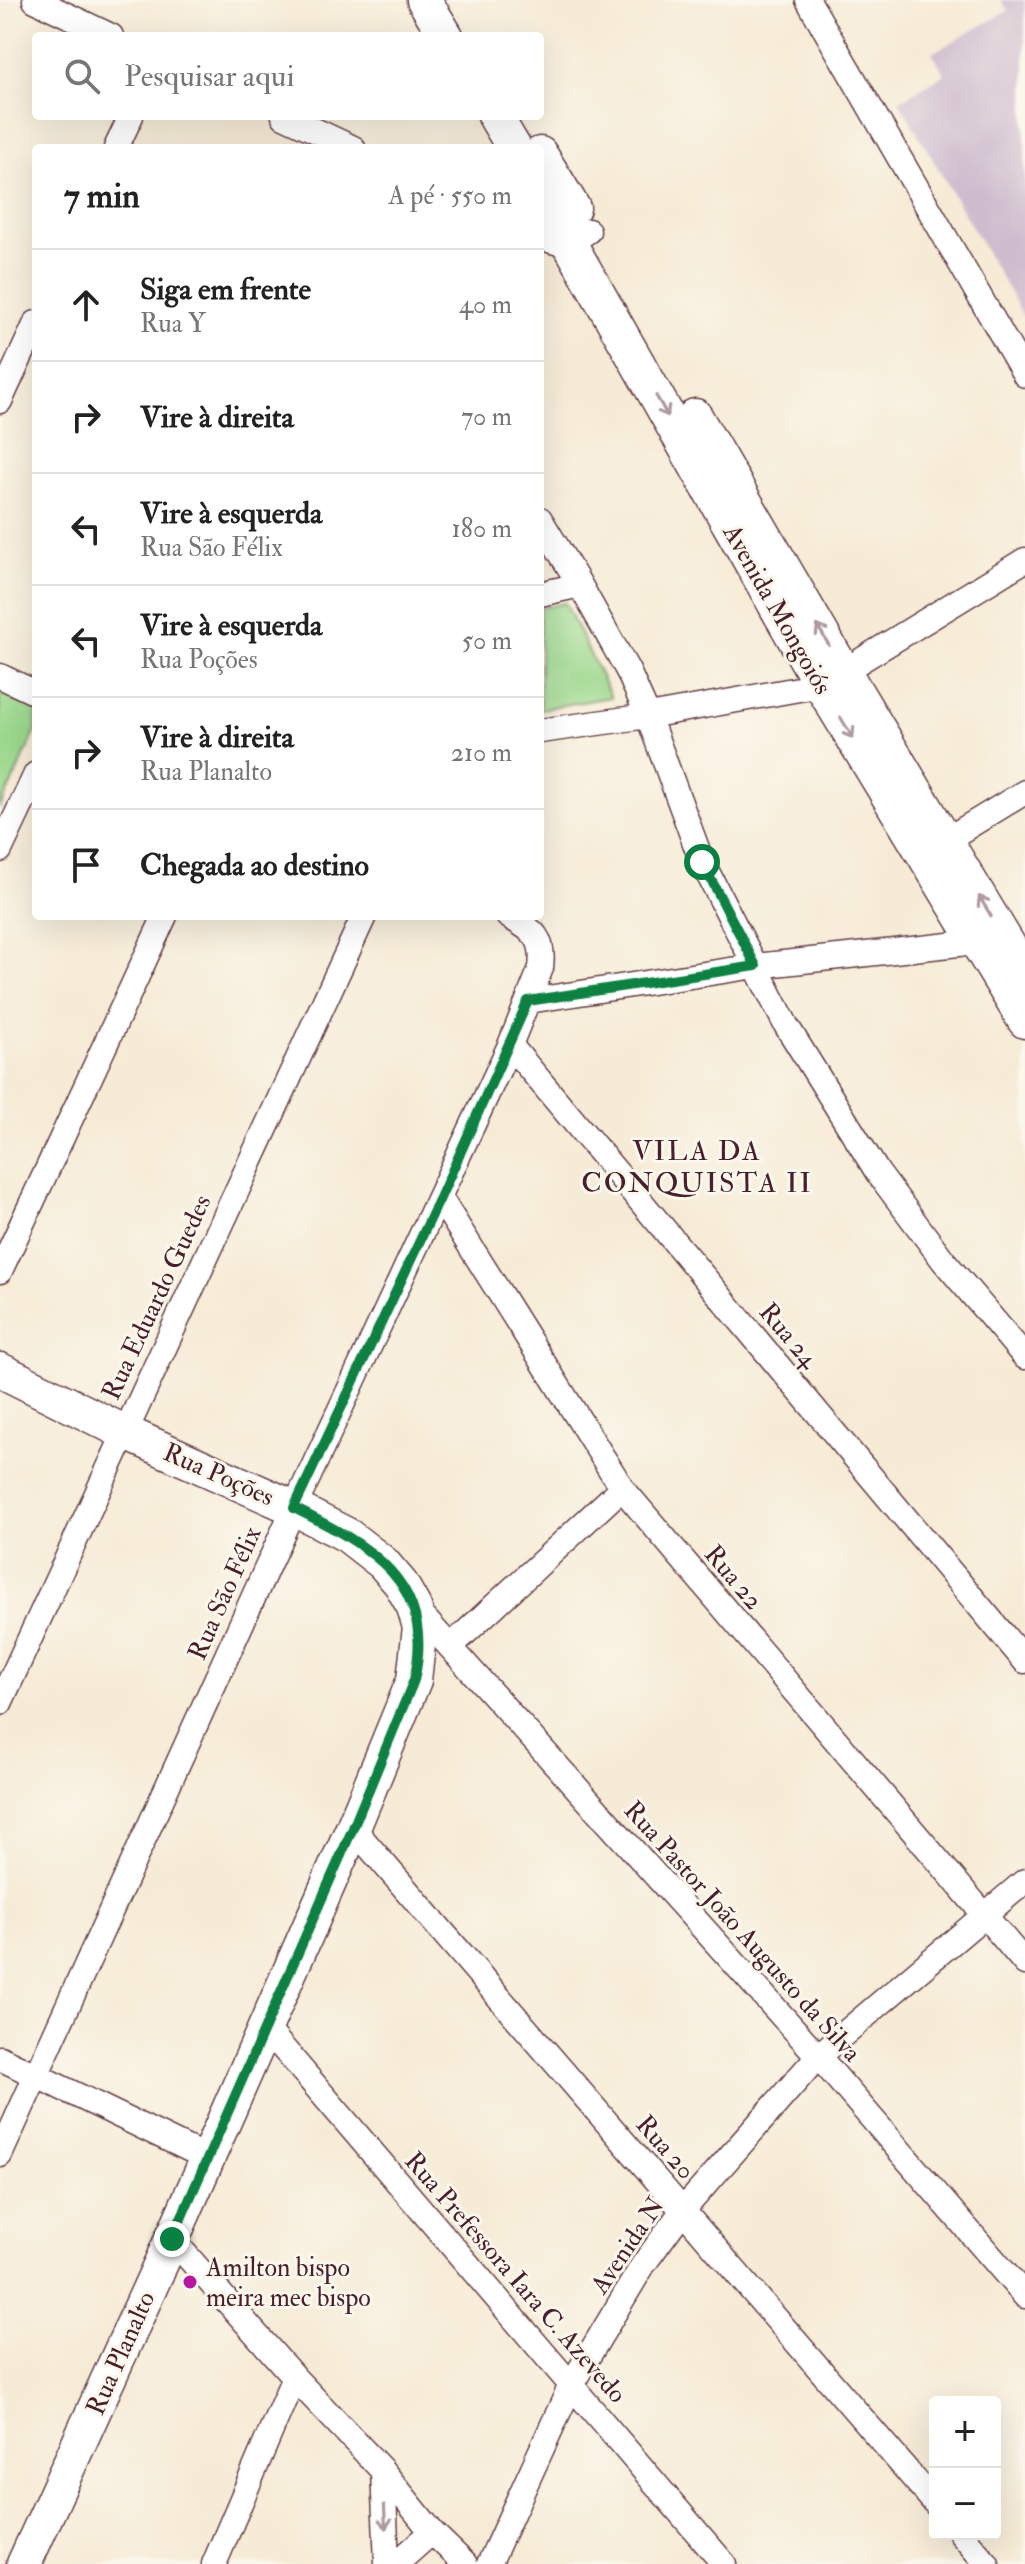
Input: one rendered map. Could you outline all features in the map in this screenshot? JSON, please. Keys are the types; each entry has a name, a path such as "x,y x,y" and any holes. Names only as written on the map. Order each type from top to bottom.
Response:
{"street":[{"path":"35,0 103,32"},
{"path":"424,0 444,32"},
{"path":"448,0 468,32"},
{"path":"808,0 1025,375"},
{"path":"118,144 129,120"},
{"path":"290,120 322,142"},
{"path":"497,120 512,144"},
{"path":"520,120 535,144"},
{"name":"Avenida Mongoiós","path":"544,167 566,237"},
{"name":"Avenida Mongoiós","path":"544,199 832,678 977,942 1025,1021"},
{"path":"0,401 32,332"},
{"path":"544,526 628,671 702,862 786,1025 878,1173 943,1260 1025,1357"},
{"path":"544,730 648,716 832,678 1025,560"},
{"path":"544,593 580,585"},
{"path":"0,676 32,691"},
{"name":"Avenida Mongoiós","path":"832,678 946,840 1025,973"},
{"path":"0,850 32,782"},
{"path":"946,840 1025,792"},
{"path":"0,1271 163,920"},
{"name":"Rua Eduardo Guedes","path":"0,1703 362,920"},
{"name":"Rua São Félix","path":"0,2155 294,1508 510,1045 541,968 543,955 536,935 514,920"},
{"path":"528,1001 756,966 977,942"},
{"name":"Rua 24","path":"510,1045 1025,1661"},
{"name":"Rua 22","path":"440,1198 622,1488 1025,1963"},
{"name":"Rua Poções","path":"0,1370 124,1432 347,1535 383,1563 401,1584 414,1607"},
{"path":"450,1647 622,1488"},
{"name":"Rua Pastor João Augusto da Silva","path":"414,1607 818,2056 1025,2296"},
{"name":"Rua Planalto","path":"24,2564 172,2239 353,1828 414,1680 420,1627 414,1607"},
{"name":"Rua 20","path":"353,1828 929,2496"},
{"name":"Avenida N","path":"489,2564 571,2385 643,2265 683,2210 818,2056 1025,1881"},
{"name":"Rua Prefessora Iara C. Azevedo","path":"265,2027 724,2564"},
{"path":"0,2058 207,2158"},
{"path":"172,2239 294,2377 383,2471 432,2532 465,2564"},
{"path":"214,2564 294,2377"},
{"path":"383,2471 387,2564"},
{"path":"396,2564 432,2532"},
{"path":"966,2540 987,2564"}],"shaded area":[{"path":"1001,0 1025,0 1025,319 899,101 945,74 932,53 1008,11"}],"green space":[{"path":"565,603 611,697 544,708 544,607"},
{"path":"0,687 32,701 32,740 0,808"}],"place":[{"name":"Amilton bispo meira mec bispo","path":"190,2282"}],"district":[{"name":"VILA DA CONQUISTA II","path":"697,1166"}],"route":[{"path":"172,2239 353,1828 418,1666 420,1627 414,1607 401,1584 383,1563 347,1535 294,1508 440,1198 528,1001 756,966 702,862"}]}
